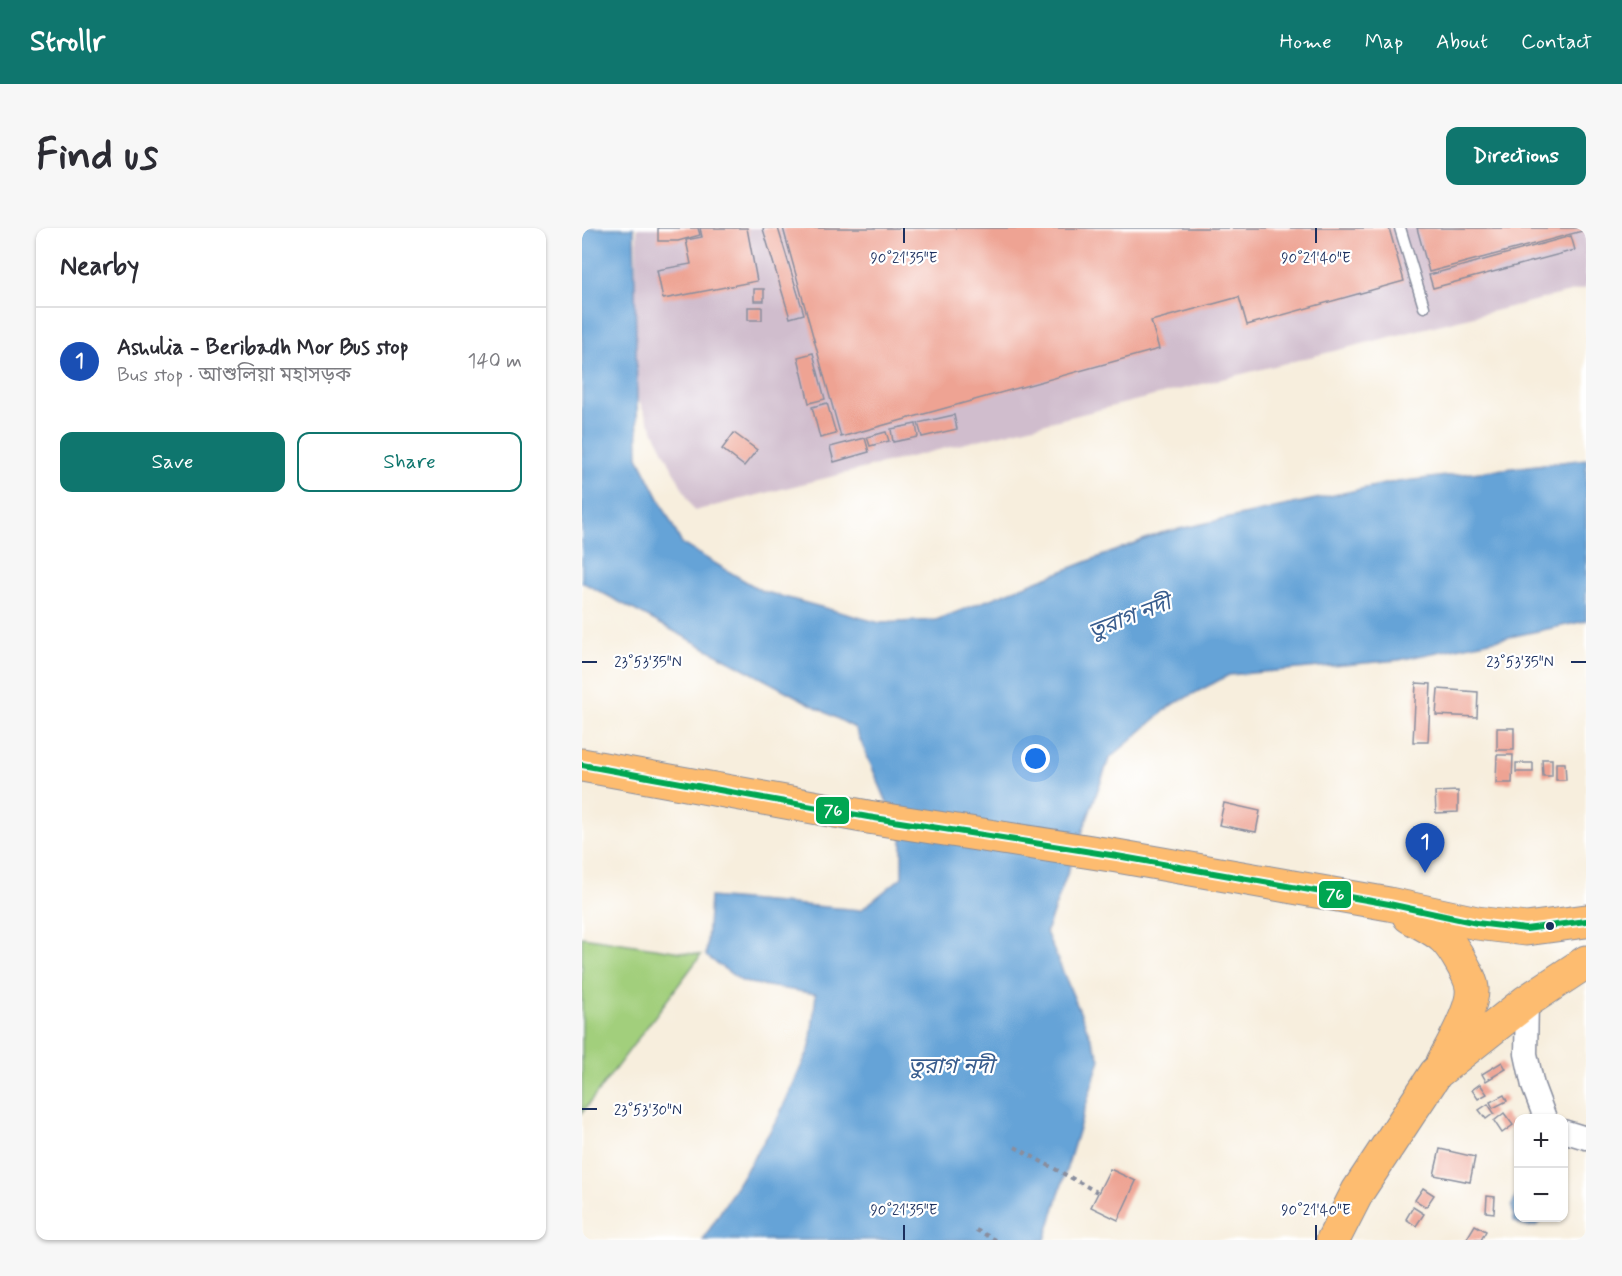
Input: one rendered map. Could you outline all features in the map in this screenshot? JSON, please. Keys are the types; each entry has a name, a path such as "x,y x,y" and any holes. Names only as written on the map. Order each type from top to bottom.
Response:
{"highway":[{"path":"582,765 868,817 1117,856 1389,904 1477,923 1526,929 1586,921"},
{"path":"1333,1240 1358,1191 1456,1039 1467,1012 1473,988 1460,958 1444,938 1389,904"},
{"path":"1436,1073 1527,1001 1586,962"}],"street":[{"path":"1527,1001 1526,1054 1533,1086 1543,1114"},
{"path":"1568,1133 1586,1138"}],"lane":[{"path":"1400,228 1424,307"}],"path":[{"path":"1015,1147 1097,1192"},
{"path":"976,1230 996,1240"}],"shaded area":[{"path":"637,228 1586,228 1586,288 694,511 633,390"}],"green space":[{"path":"582,937 701,955 582,1113"}],"water":[{"name":"তুরাগ নদী","path":"582,228 634,228 638,457 682,544 762,591 880,623 936,620 1161,533 1389,483 1586,459 1586,621 1399,660 1229,675 1170,706 1109,759 1046,932 1100,1059 1045,1240 703,1240 777,1120 810,1047 816,994 743,982 706,956 710,897 861,910 902,877 902,837 855,728 582,582"},
{"path":"1516,1222 1540,1222 1534,1226"}],"building":[{"path":"658,228 698,228 700,235 678,241 658,241"},
{"path":"700,228 747,228 757,281 663,299 657,270 691,264 686,240 702,237"},
{"path":"778,228 804,314 790,318 763,229"},
{"path":"783,228 1389,228 1404,281 1247,325 1239,297 1151,321 1159,349 841,437"},
{"path":"1417,228 1586,228 1586,230 1429,272"},
{"path":"1571,236 1575,250 1433,288 1429,275"},
{"path":"754,289 764,289 764,301 754,301"},
{"path":"748,307 762,307 762,320 748,320"},
{"path":"813,353 825,399 809,403 798,357"},
{"path":"827,403 836,434 820,438 812,407"},
{"path":"954,415 957,429 922,437 918,423"},
{"path":"916,424 918,437 893,442 891,429"},
{"path":"886,432 889,441 870,446 867,437"},
{"path":"734,433 757,450 744,466 722,449"},
{"path":"865,438 869,452 834,462 830,447"},
{"path":"1416,683 1431,684 1428,742 1413,742"},
{"path":"1438,689 1478,692 1477,717 1436,715"},
{"path":"1497,728 1514,728 1514,750 1497,750"},
{"path":"1497,755 1513,755 1512,783 1496,783"},
{"path":"1542,759 1552,759 1552,776 1543,776"},
{"path":"1516,763 1533,763 1533,772 1516,772"},
{"path":"1556,763 1565,763 1566,780 1556,780"},
{"path":"1458,791 1458,812 1436,813 1435,792"},
{"path":"1224,803 1260,811 1256,832 1219,825"},
{"path":"1502,1062 1506,1069 1486,1081 1482,1074"},
{"path":"1480,1084 1487,1094 1478,1099 1472,1090"},
{"path":"1504,1095 1507,1101 1493,1108 1490,1102"},
{"path":"1488,1104 1494,1113 1486,1119 1479,1110"},
{"path":"1504,1113 1513,1125 1502,1133 1494,1121"},
{"path":"1440,1149 1475,1157 1470,1182 1434,1175"},
{"path":"1110,1169 1136,1181 1118,1220 1091,1207"},
{"path":"1423,1188 1434,1195 1426,1207 1415,1200"},
{"path":"1487,1196 1495,1197 1494,1213 1486,1212"},
{"path":"1413,1207 1424,1214 1416,1226 1406,1219"},
{"path":"1475,1225 1486,1231 1481,1240 1466,1240"}],"transit line":[{"name":"76","path":"582,765 868,817 1117,856 1389,904 1477,923 1526,929 1586,921"}],"place":[{"name":"Ashulia - Beribadh Mor Bus stop","path":"1425,873"}]}
